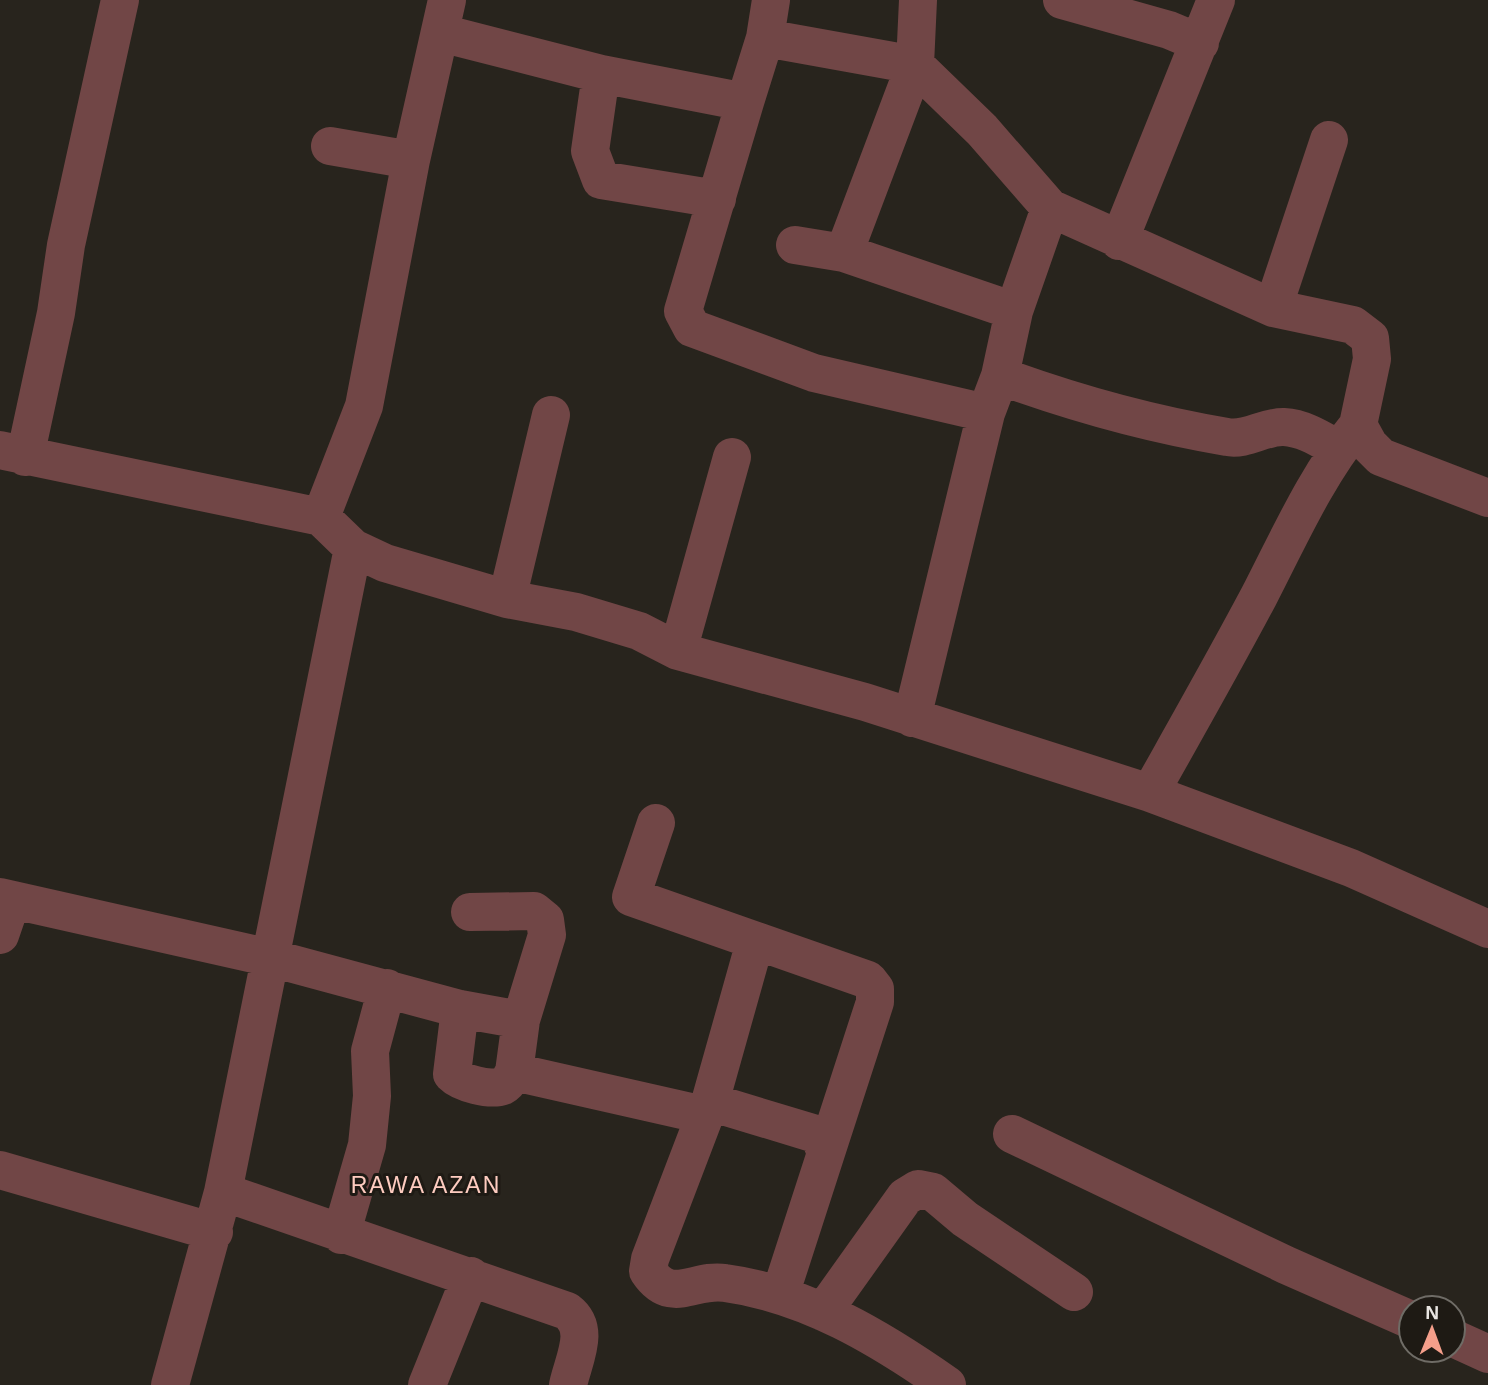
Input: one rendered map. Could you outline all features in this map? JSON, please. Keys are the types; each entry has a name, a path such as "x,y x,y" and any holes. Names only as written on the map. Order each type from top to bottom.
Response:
{"street":[{"path":"120,0 66,245 56,313 8,455 321,517 353,548 385,563 507,599 576,612 639,631 678,652 912,718 1150,793 1351,868 1488,929"},
{"path":"771,0 765,38 683,311 692,328 814,373 986,413"},
{"path":"844,253 915,65 918,0"},
{"path":"1062,0 1169,30 1200,43"},
{"path":"1119,241 1216,0"},
{"path":"321,517 363,405 411,160 444,16 601,75 745,102"},
{"path":"765,38 915,65 982,130 1050,208 1273,308 1353,325 1370,338 1372,359 1348,437 1150,793"},
{"path":"601,75 590,152 601,180 717,199"},
{"path":"1273,308 1329,140"},
{"path":"330,146 411,160"},
{"path":"912,718 986,413 1000,376 1014,311 1050,208"},
{"path":"794,245 844,253 1014,311"},
{"path":"1000,376 1062,399 1141,421 1231,438 1283,427 1311,434 1348,437 1369,445 1381,457 1488,498"},
{"path":"507,599 551,415"},
{"path":"678,652 732,457"},
{"path":"170,1385 223,1192 353,548"},
{"path":"656,822 631,897 868,980 876,989 875,1002 780,1295"},
{"path":"0,935 6,898 271,958 460,1009 522,1020"},
{"path":"460,1009 452,1074 459,1081 500,1087 508,1083 514,1072 522,1020 547,936 545,920 534,911 470,912"},
{"path":"755,942 707,1109 650,1259 648,1272 655,1282 678,1291 709,1281 780,1295 880,1339 947,1385"},
{"path":"341,1235 367,1145 372,1096 370,1051 387,988"},
{"path":"514,1072 707,1109 819,1135 826,1153"},
{"path":"1012,1134 1286,1265 1397,1314"},
{"path":"0,1170 214,1232"},
{"path":"823,1312 905,1197 918,1189 933,1192 965,1219 1074,1292"},
{"path":"223,1192 567,1311 578,1319 582,1329 568,1385"},
{"path":"427,1385 471,1276"},
{"path":"1467,1344 1488,1353"},
{"path":"1481,1385 1488,1369"}],"district":[{"name":"RAWA AZAN","path":"426,1185"}]}
